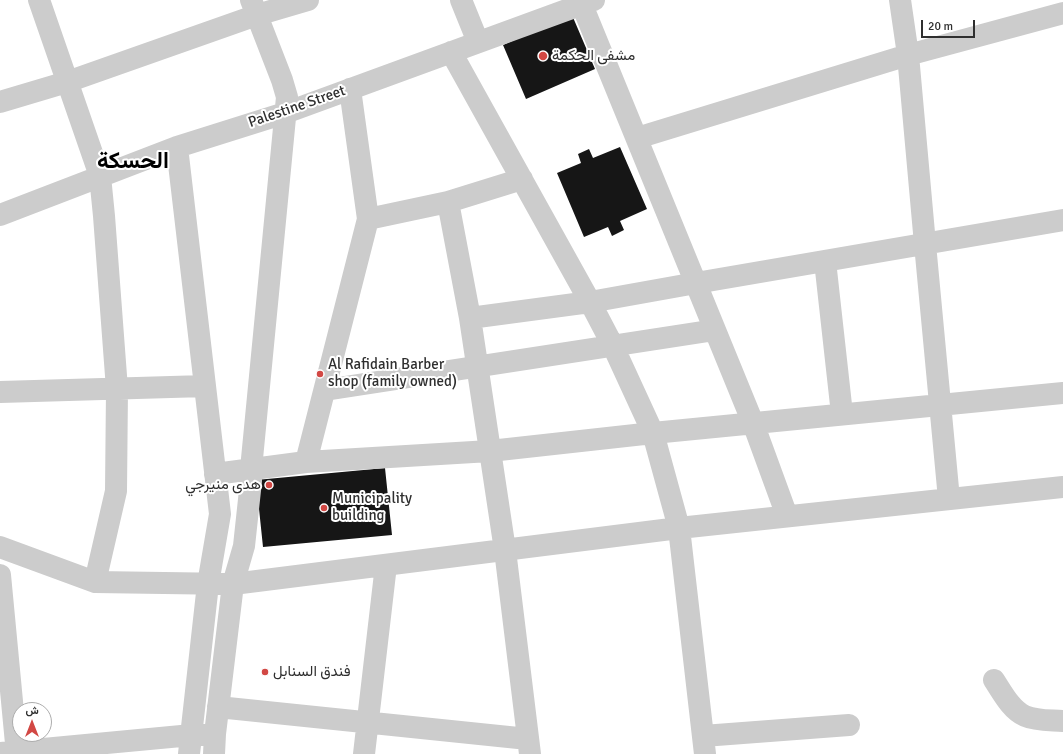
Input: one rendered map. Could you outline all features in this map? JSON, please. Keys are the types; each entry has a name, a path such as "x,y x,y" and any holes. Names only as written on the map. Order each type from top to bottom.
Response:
{"street":[{"path":"38,0 100,176 104,216 116,389 116,491 95,582"},
{"path":"0,102 67,82 254,8 308,0"},
{"path":"461,0 478,42"},
{"path":"900,0 908,55 949,500"},
{"path":"585,2 637,138 753,423 787,516"},
{"name":"Palestine Street","path":"0,215 177,147 285,113 585,2"},
{"path":"0,575 11,753 214,744 233,584 244,546 287,97 282,80 254,8"},
{"path":"637,138 908,55 1063,13"},
{"path":"451,52 590,302 613,346 653,433 679,528 704,745 849,725"},
{"path":"306,462 368,219 350,89"},
{"path":"177,147 220,514 208,584 191,744"},
{"path":"368,219 448,202 522,179"},
{"path":"218,707 367,723 529,747 505,550 470,318 448,202"},
{"path":"470,318 590,302 1063,220"},
{"path":"824,261 842,414"},
{"path":"325,390 715,330"},
{"path":"0,392 205,386"},
{"path":"215,474 306,462 490,451 653,433 1063,393"},
{"path":"0,547 95,582 233,584 679,528 1063,487"},
{"path":"364,754 386,565"},
{"path":"994,680 1010,704 1020,713 1031,718 1063,721"}],"building":[{"path":"572,15 595,69 526,99 503,45"},
{"path":"620,147 647,209 620,221 624,230 612,236 608,227 584,237 557,173 581,163 578,154 589,149 593,158"},
{"name":"Municipality building","path":"385,468 392,535 263,547 256,480"}],"place":[{"name":"مشفى الحكمة","path":"543,56"},
{"name":"Al Rafidain Barber shop (family owned)","path":"320,374"},
{"name":"هدى منيرجي","path":"269,485"},
{"name":"Municipality building","path":"324,508"},
{"name":"فندق السنابل","path":"265,672"}],"district":[{"name":"الحسكة","path":"133,162"}]}
